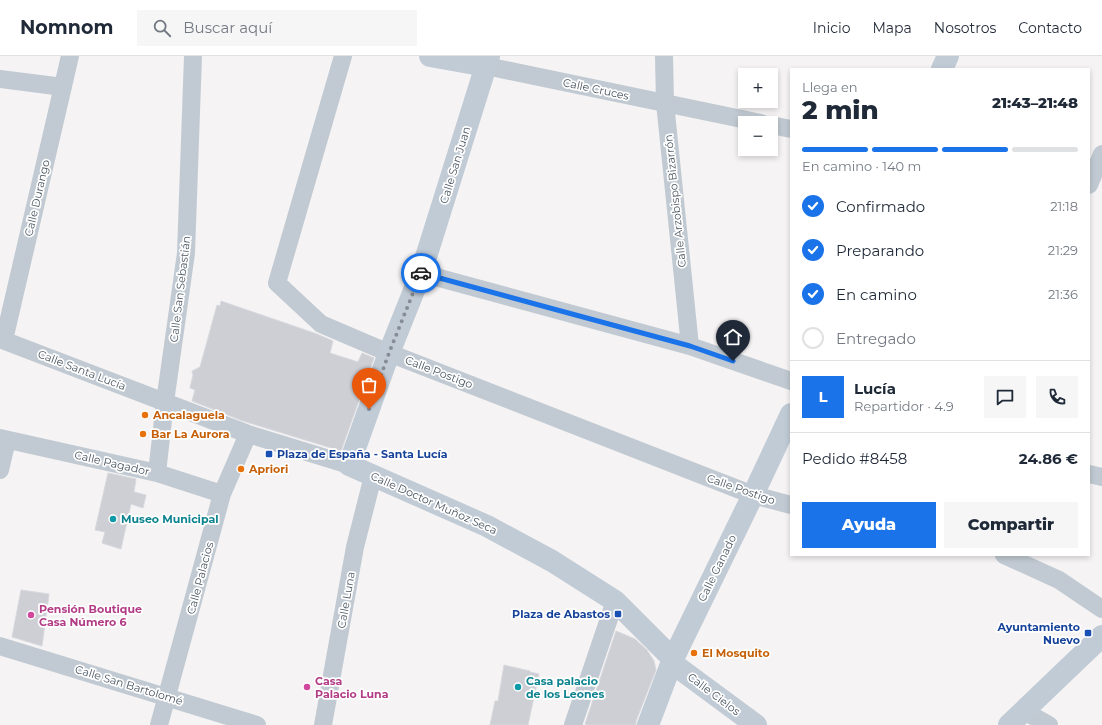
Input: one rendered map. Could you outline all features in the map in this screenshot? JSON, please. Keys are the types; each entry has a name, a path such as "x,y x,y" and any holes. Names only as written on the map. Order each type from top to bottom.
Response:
{"street":[{"name":"Calle Durango","path":"2,339 64,87 70,56"},
{"name":"Calle San Sebastián","path":"157,473 165,402 186,253 193,56"},
{"name":"Calle Postigo","path":"344,56 277,283 320,324 389,353 753,495 790,504"},
{"name":"Calle Cruces","path":"430,56 487,61 665,103 738,118"},
{"name":"Calle Arzobispo Bizarrón","path":"664,56 665,103 690,346"},
{"path":"942,68 948,56"},
{"name":"Calle San Juan","path":"421,273 487,61"},
{"path":"0,79 64,87"},
{"path":"778,126 790,129"},
{"path":"1090,183 1102,154"},
{"path":"1090,189 1102,192"},
{"path":"348,465 389,353 421,273 690,346 790,381"},
{"name":"Calle Santa Lucía","path":"2,339 165,402"},
{"name":"Calle Doctor Muñoz Seca","path":"165,402 248,434 348,465 487,526 552,561 615,602 673,661"},
{"name":"Calle Ganado","path":"648,725 673,661 790,416"},
{"name":"Calle Palacios","path":"159,725 222,494 248,434"},
{"path":"0,470 3,439"},
{"name":"Calle Pagador","path":"3,439 157,473 222,494"},
{"path":"1090,474 1102,477"},
{"name":"Calle Luna","path":"323,725 355,547 373,476"},
{"path":"1006,556 1059,580 1102,609"},
{"path":"573,725 615,602"},
{"path":"1017,718 1102,636"},
{"name":"Calle San Bartolomé","path":"0,646 257,725"},
{"name":"Calle Cielos","path":"673,661 756,725"},
{"path":"1017,718 1049,725"}],"building":[{"path":"221,301 317,334 333,341 330,353 358,362 362,353 374,358 341,451 243,421 192,401 195,390 190,388 193,375 192,371 200,367 217,305 220,306"},
{"name":"Museo Municipal","path":"108,473 136,479 134,492 146,495 143,508 131,504 121,549 102,543 105,532 95,530"},
{"name":"Pensión Boutique Casa Número 6","path":"21,590 49,594 42,646 12,637"},
{"path":"616,631 635,639 647,650 654,661 656,670 636,721 636,725 588,725 585,724"},
{"name":"Casa palacio de los Leones","path":"504,665 539,674 528,725 490,725 495,701 498,701"}],"way so far":[{"path":"369,409 389,353 421,273"}],"place":[{"name":"Ancalaguela","path":"145,415"},
{"name":"Bar La Aurora","path":"143,434"},
{"name":"Plaza de España - Santa Lucía","path":"269,454"},
{"name":"Apriori","path":"241,469"},
{"name":"Museo Municipal","path":"113,519"},
{"name":"Plaza de Abastos","path":"618,614"},
{"name":"Pensión Boutique Casa Número 6","path":"31,615"},
{"name":"Ayuntamiento Nuevo","path":"1088,633"},
{"name":"El Mosquito","path":"694,653"},
{"name":"Casa Palacio Luna","path":"307,687"},
{"name":"Casa palacio de los Leones","path":"518,687"}],"route":[{"path":"421,273 690,346 733,361"}]}
